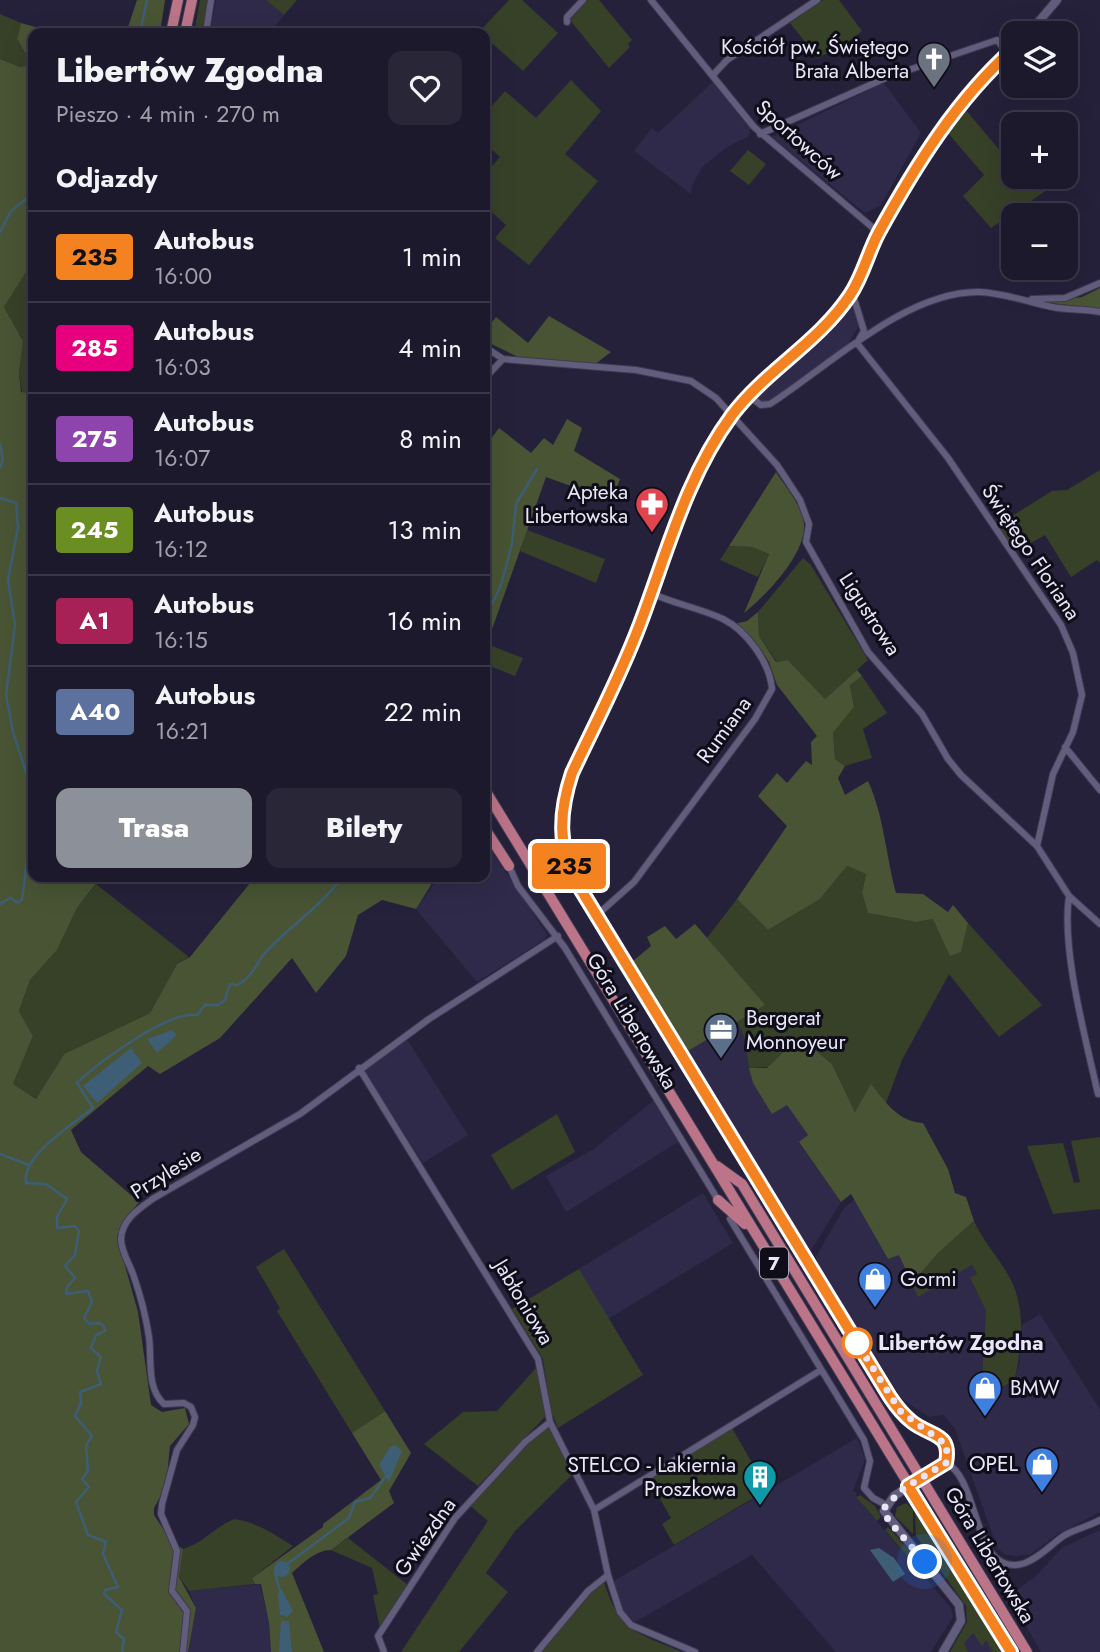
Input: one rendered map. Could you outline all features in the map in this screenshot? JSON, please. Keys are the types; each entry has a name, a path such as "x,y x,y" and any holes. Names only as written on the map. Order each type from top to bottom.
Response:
{"highway":[{"path":"172,28 178,0"},
{"path":"186,28 192,0"},
{"name":"Góra Libertowska","path":"490,798 1011,1652"},
{"path":"490,837 509,866"},
{"name":"Góra Libertowska","path":"713,1163 742,1184 1027,1652"},
{"path":"718,1200 755,1233"}],"street":[{"path":"207,28 211,0"},
{"path":"567,22 567,17 583,0"},
{"name":"Sportowców","path":"651,0 760,134 879,233"},
{"path":"713,75 727,60 817,0"},
{"path":"1039,21 1057,0"},
{"path":"760,134 888,77 997,40 1001,43"},
{"path":"596,916 566,859 561,827 563,797 625,661 685,498 732,416 749,396 817,337 852,292 879,233 958,105 1001,61"},
{"path":"1030,300 1065,298 1100,283"},
{"path":"852,292 864,331 857,343"},
{"path":"749,396 761,405 771,404 892,319 937,301 978,292 1030,300 1051,307 1100,312"},
{"name":"Świętego Floriana","path":"857,343 948,458 1061,625 1082,685 1078,715 1043,808 1037,846"},
{"path":"490,350 503,359 490,373"},
{"name":"Ligustrowa","path":"503,359 636,370 691,381 716,398 777,465 800,500 809,524 806,542 869,652 922,714 961,775 1037,846"},
{"name":"Rumiana","path":"596,916 634,882 756,717 772,689 766,665 747,640 725,620 672,603 651,593"},
{"path":"1065,747 1100,790"},
{"path":"1037,846 1069,896 1100,925"},
{"name":"Góra Libertowska","path":"509,866 518,886 558,936 718,1200"},
{"path":"1069,896 1067,912 1078,998 1098,1094"},
{"name":"Góra Libertowska","path":"596,916 890,1397 912,1422 945,1441 948,1449 946,1463 921,1478"},
{"name":"Przylesie","path":"183,1652 187,1611 172,1591 177,1551 161,1514 177,1450 194,1425 195,1417 194,1411 184,1403 164,1404 153,1387 149,1336 134,1276 122,1248 124,1228 133,1215 154,1198 300,1114 359,1068 558,936"},
{"name":"Jabłoniowa","path":"359,1068 538,1359 550,1422 594,1510 608,1576 625,1620 643,1631 695,1652"},
{"path":"730,1219 869,1451 870,1461 863,1483 866,1491 886,1505"},
{"path":"594,1510 821,1370"},
{"name":"Gwiezdna","path":"384,1652 378,1636 455,1518 525,1442 550,1422"},
{"path":"946,1463 959,1472 983,1537 996,1559 1004,1564 1031,1561 1063,1537 1100,1520"},
{"path":"921,1478 886,1505 884,1513 960,1605 961,1621 943,1652"},
{"path":"537,1652 589,1591 608,1576"}],"shaded area":[{"path":"216,0 266,0 284,15 274,28 211,28"},
{"path":"713,82 750,128 749,136 727,147 702,167 691,194 634,151 652,128 658,133"},
{"path":"884,83 921,133 881,205 865,213 772,137"},
{"path":"852,303 859,326 847,345 772,400 762,402 753,396 822,335"},
{"path":"490,849 547,935 545,939 477,982 416,909 435,882 490,882"},
{"path":"737,1021 745,1039 753,1083 787,1105 808,1135 799,1143 841,1202 810,1252 688,1051"},
{"path":"406,1038 468,1135 423,1163 364,1069"},
{"path":"653,1101 678,1142 566,1212 546,1176 594,1149"},
{"path":"703,1193 733,1243 608,1319 579,1269"},
{"path":"855,1199 888,1259 899,1254 972,1265 977,1274 970,1279 986,1311 981,1396 1014,1381 1020,1361 1020,1326 1040,1314 1100,1410 1100,1512 1056,1535 1031,1554 1013,1556 1004,1554 997,1547 955,1429 944,1415 929,1417 902,1399 817,1263 816,1257 844,1208"},
{"path":"857,1438 865,1459 853,1491 856,1492 856,1497 951,1608 953,1617 931,1652 836,1652 752,1555 635,1622 623,1611 614,1581"},
{"path":"1100,1530 1100,1652 1041,1652 1009,1596 1036,1576 1062,1548"},
{"path":"260,1584 269,1623 271,1652 188,1652 196,1608 189,1591"},
{"path":"980,1624 995,1652 952,1652"}],"green space":[{"path":"137,0 165,0 161,28 128,28"},
{"path":"200,0 208,0 205,28 195,28"},
{"path":"266,0 297,0 284,15"},
{"path":"509,0 522,0 558,33 523,71 490,41 490,28 483,28"},
{"path":"587,0 599,0 632,40 628,44 630,47 609,68 570,20"},
{"path":"823,0 839,0 862,31 845,44 818,58 790,23"},
{"path":"0,14 21,23 17,39 28,59 28,66 20,67 0,59"},
{"path":"21,23 39,28 28,28 28,58 17,39"},
{"path":"0,59 20,67 28,66 28,269 4,307 23,341 19,373 21,392 28,393 28,882 97,882 77,908 57,950 30,980 19,1011 33,1036 13,1084 36,1099 64,1054 150,1013 177,964 190,957 251,882 430,882 431,885 416,909 382,900 358,915 346,956 316,993 292,958 220,1038 160,1074 148,1066 71,1130 81,1152 139,1202 121,1226 117,1237 138,1312 151,1405 162,1412 185,1408 189,1424 170,1446 166,1486 154,1508 154,1515 172,1542 183,1549 179,1577 196,1608 188,1652 0,1652"},
{"path":"571,80 601,111 565,154 598,181 529,265 495,238 506,225 490,211 490,168 500,157 490,148 490,108 505,91 536,118"},
{"path":"965,109 1001,152 1001,189 1049,189 1028,203 1001,203 1001,221 991,228 963,196 984,175 948,133"},
{"path":"748,150 766,164 749,185 730,171"},
{"path":"28,269 28,393 22,392 19,373 23,341 4,307"},
{"path":"1100,288 1100,309 1043,302 1082,297"},
{"path":"549,316 611,352 594,365 518,357 490,343 490,325 496,317 528,343"},
{"path":"567,419 582,428 574,451 620,479 612,501 546,477 490,635 490,440 499,428 531,453 544,438 553,445"},
{"path":"1100,470 1100,563 1097,560 1071,577 1045,535 1015,552 996,526 1052,491 1067,490"},
{"path":"776,472 801,511 803,536 783,574 763,597 744,613 769,554 752,547 729,546"},
{"path":"527,530 605,559 596,583 520,551"},
{"path":"729,546 752,547 769,554 758,577 720,560"},
{"path":"803,558 811,565 868,660 825,699 788,660 777,662 759,636 758,612"},
{"path":"758,612 759,636 776,662 788,660 825,699 857,670 862,676 850,685 854,707 833,733 835,759 845,766 838,778 845,795 868,781 881,822 896,893 923,894 948,912 953,905 968,923 961,952 950,956 933,919 916,922 868,913 862,893 866,874 847,866 820,899 768,930 737,899 787,826 758,796 777,773 787,783 806,761 812,765 811,742 817,736 777,685 769,662 761,650 734,624 747,621"},
{"path":"490,645 523,658 515,676 490,666"},
{"path":"862,676 887,713 863,729 872,758 845,766 835,759 833,733 854,707 850,684"},
{"path":"847,866 866,874 862,893 868,913 916,922 933,919 961,951 968,923 1042,1005 999,1037 949,974 902,1060 886,1103 855,1112 832,1064 749,1068 745,1039 737,1021 764,1005 707,938 737,899 768,930 820,899"},
{"path":"96,884 189,957 177,964 150,1013 64,1054 36,1099 13,1084 33,1036 19,1011 30,980 57,950 77,908"},
{"path":"695,924 765,1005 688,1051 633,961 651,946 647,937 665,926 676,939"},
{"path":"799,1037 832,1064 855,1112 871,1084 900,1115 923,1123 948,1169 955,1193 966,1197 974,1221 938,1253 912,1283 899,1255 888,1259 851,1194 841,1202 799,1142 808,1135 787,1105 772,1114 753,1083 749,1068 767,1068"},
{"path":"557,1114 575,1152 512,1190 491,1155"},
{"path":"1100,1137 1100,1209 1053,1214 1027,1146 1063,1143 1074,1183 1080,1182 1071,1141"},
{"path":"974,1221 1011,1280 1021,1317 1021,1344 1014,1381 981,1397 986,1311 970,1278 977,1274 972,1265 918,1297 912,1283 938,1253"},
{"path":"284,1249 385,1411 352,1433 277,1311 280,1308 256,1267"},
{"path":"579,1269 643,1375 558,1428 551,1411 543,1359 512,1309"},
{"path":"538,1366 546,1416 478,1486 424,1444 463,1412 497,1411"},
{"path":"385,1411 411,1453 389,1491 394,1503 331,1550 315,1555 292,1573 324,1652 271,1652 269,1623 261,1584 255,1584 252,1578 323,1527 323,1524 381,1480 352,1433"},
{"path":"550,1422 575,1472 515,1531 486,1573 508,1592 459,1652 401,1652 488,1521 468,1504"},
{"path":"732,1428 755,1468 748,1473 760,1494 674,1545 662,1524 671,1518 649,1480"},
{"path":"860,1495 875,1506 881,1517 877,1521 856,1497"},
{"path":"906,1503 913,1510 913,1534 895,1516 897,1507"},
{"path":"915,1511 1004,1652 993,1652 986,1640 982,1646 973,1633 964,1643 968,1652 950,1652 967,1622 966,1606 916,1536"},
{"path":"234,1519 258,1526 293,1546 252,1578 255,1584 189,1591 179,1577 183,1549"},
{"path":"888,1527 920,1562 917,1568 885,1530"},
{"path":"348,1538 409,1586 380,1628 373,1595 378,1594 372,1568 331,1550"},
{"path":"604,1582 616,1612 632,1629 682,1652 540,1652 588,1596"}],"water":[{"path":"172,1030 177,1035 157,1053 147,1039"},
{"path":"131,1048 142,1063 97,1103 83,1086"},
{"path":"395,1445 402,1451 389,1482 379,1465 390,1447"},
{"path":"879,1548 894,1558 905,1574 893,1582 870,1550"},
{"path":"282,1561 290,1569 282,1577 274,1569"},
{"path":"282,1590 293,1611 287,1617 280,1615 278,1594"},
{"path":"281,1621 289,1621 292,1652 279,1652"}],"waterway":[{"path":"141,28 147,0"},
{"path":"0,232 11,211 28,197"},
{"path":"0,444 3,459 0,467"},
{"path":"490,608 501,585 512,544 516,504 537,469"},
{"path":"0,498 16,503 18,527 8,580 15,625 6,695 13,732 28,778"},
{"path":"0,904 10,898 18,903 22,899 28,858"},
{"path":"122,1652 124,1639 116,1632 122,1610 104,1594 105,1590 118,1587 103,1554 106,1542 88,1535 76,1502 89,1487 82,1479 88,1471 86,1446 92,1436 75,1416 81,1403 80,1392 101,1384 97,1371 101,1357 91,1348 96,1335 105,1331 104,1326 99,1323 89,1324 84,1318 92,1302 88,1291 66,1294 67,1287 75,1278 65,1266 75,1255 79,1231 75,1226 57,1228 57,1217 67,1199 46,1184 26,1183 27,1172 50,1141 93,1108 77,1083 135,1039 170,1021 197,1015 205,1005 218,1005 225,1000 230,984 237,985 246,979 265,953 338,882"},
{"path":"0,1154 29,1165"},
{"path":"286,1565 349,1518 355,1502 370,1498 387,1475"},
{"path":"275,1574 281,1594"}],"bus line":[{"name":"235","path":"1001,60 975,85 949,118 879,233 852,292 832,320 817,337 749,396 732,416 705,461 685,498 625,661 572,773 563,797 561,827 566,859 578,885 890,1397 912,1422 942,1438 947,1445 946,1463 908,1486 1011,1652"}],"place":[{"name":"Kościół pw. Świętego Brata Alberta","path":"934,89"},
{"name":"Apteka Libertowska","path":"652,534"},
{"name":"Bergerat Monnoyeur","path":"721,1060"},
{"name":"Gormi","path":"875,1309"},
{"name":"Libertów Zgodna","path":"857,1343"},
{"name":"BMW","path":"985,1418"},
{"name":"OPEL","path":"1042,1494"},
{"name":"STELCO - Lakiernia Proszkowa","path":"760,1507"}],"route":[{"path":"857,1343 855,1340 901,1412 912,1422 942,1438 947,1445 946,1463 904,1488 889,1500 884,1508 888,1520 925,1562"}]}
